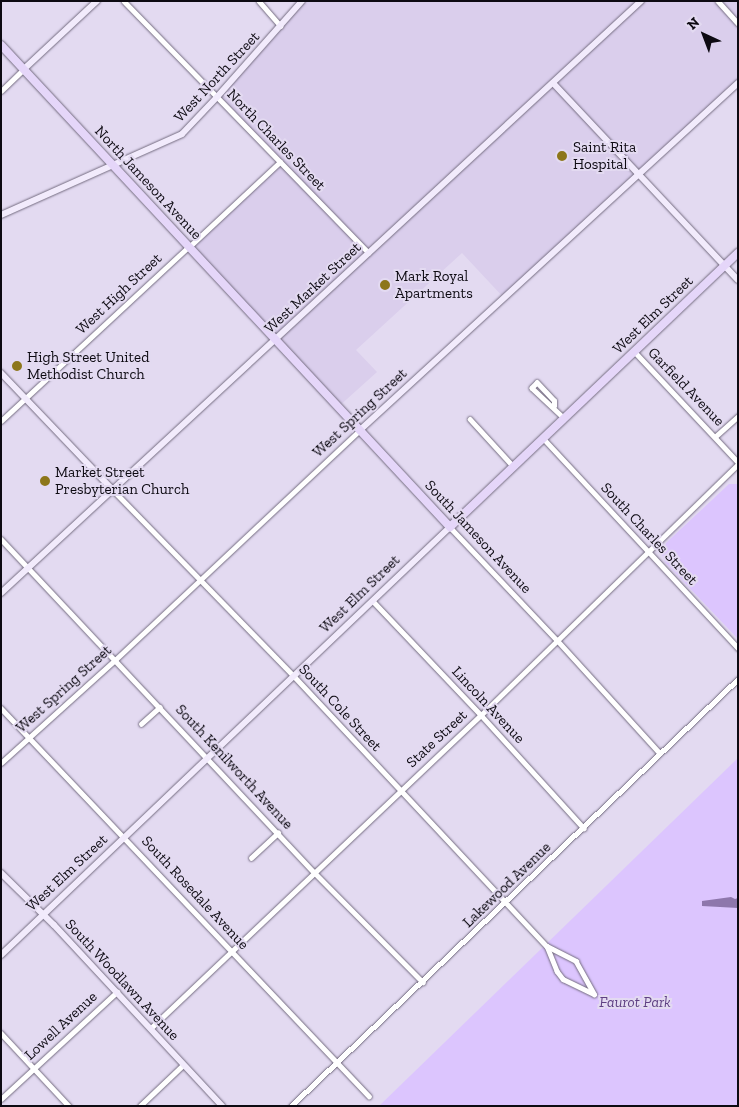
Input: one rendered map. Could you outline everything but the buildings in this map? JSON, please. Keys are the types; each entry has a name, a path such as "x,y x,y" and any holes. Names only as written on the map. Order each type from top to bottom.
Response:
{"main road":[{"name":"North Jameson Avenue","path":"1,45 274,341"},
{"name":"West Elm Street","path":"450,527 738,253"},
{"name":"South Jameson Avenue","path":"274,341 450,527"}],"street":[{"path":"1,91 97,1"},
{"name":"North Charles Street","path":"124,1 369,253"},
{"path":"259,1 281,26"},
{"name":"West North Street","path":"1,215 182,134 218,97 302,1"},
{"name":"West Market Street","path":"1,593 641,1"},
{"path":"718,1 738,23"},
{"path":"553,83 738,280"},
{"name":"West Spring Street","path":"1,763 115,660 359,431 738,83"},
{"name":"West High Street","path":"1,421 26,400 280,162"},
{"name":"Garfield Avenue","path":"635,352 716,436 738,463"},
{"path":"1,373 113,490"},
{"path":"554,406 549,406 532,388 537,383 564,417"},
{"path":"716,436 738,416"},
{"path":"470,419 513,466"},
{"name":"South Charles Street","path":"543,438 738,648"},
{"name":"State Street","path":"151,1028 231,950 481,715 650,552 738,463"},
{"name":"South Cole Street","path":"113,490 294,676 547,946 576,961 594,994 563,979 557,971 547,946"},
{"name":"West Elm Street","path":"1,955 450,527"},
{"name":"South Jameson Avenue","path":"450,527 660,753"},
{"name":"South Kenilworth Avenue","path":"1,539 314,872 423,982"},
{"name":"Lincoln Avenue","path":"373,601 584,828"},
{"name":"Lakewood Avenue","path":"291,1106 506,903 738,679"},
{"path":"141,724 160,707"},
{"name":"South Rosedale Avenue","path":"1,708 369,1096"},
{"path":"251,858 278,833"},
{"name":"South Woodlawn Avenue","path":"1,873 117,992 222,1106"},
{"name":"Lowell Avenue","path":"1,1099 117,992"},
{"path":"1,1033 68,1106"},
{"path":"140,1106 184,1065"}],"shaded area":[{"name":"Saint Rita Hospital","path":"302,1 738,1 738,83 504,298 462,253 356,350 377,372 337,408 188,248 280,163 217,97"},
{"path":"731,897 738,898 738,908 702,906 702,901"}],"green space":[{"path":"729,484 738,484 738,639 665,562 662,555 666,543"},
{"name":"Faurot Park","path":"738,758 738,1106 379,1106"}],"place":[{"name":"Saint Rita Hospital","path":"562,156"},
{"name":"Mark Royal Apartments","path":"385,285"},
{"name":"High Street United Methodist Church","path":"17,366"},
{"name":"Market Street Presbyterian Church","path":"45,481"}]}
